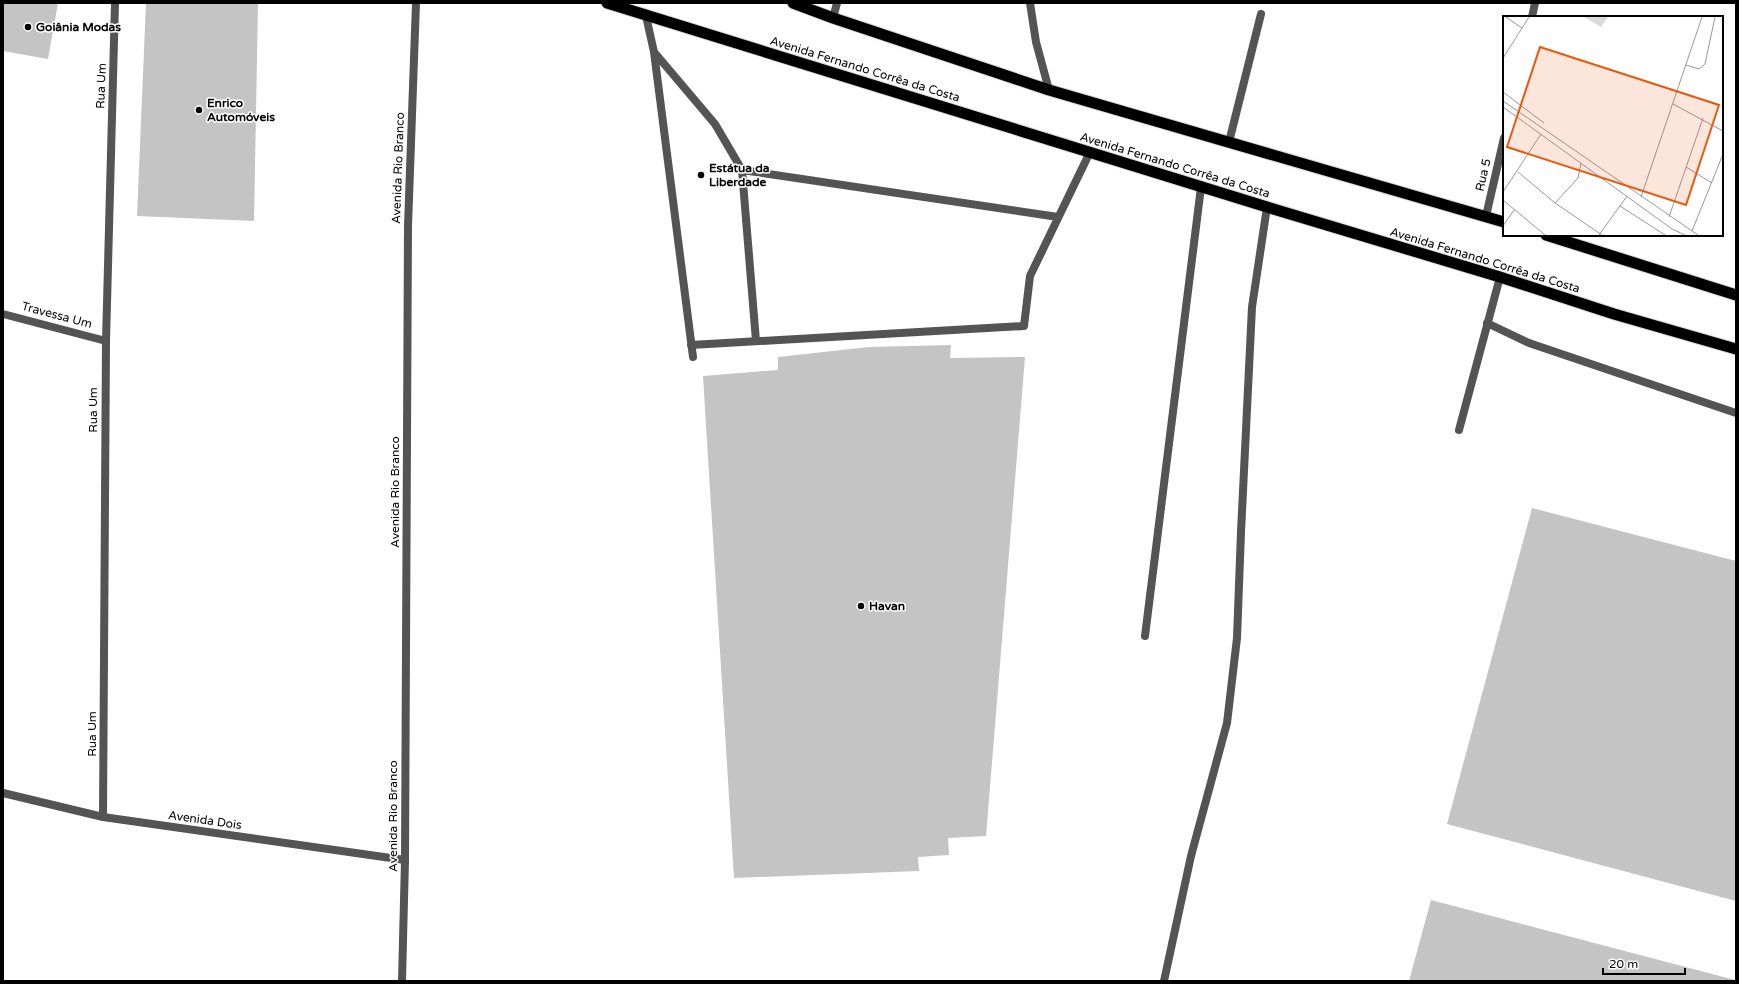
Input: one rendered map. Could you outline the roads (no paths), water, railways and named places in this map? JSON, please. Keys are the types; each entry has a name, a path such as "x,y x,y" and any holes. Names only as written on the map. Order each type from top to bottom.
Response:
{"highway":[{"name":"Avenida Fernando Corrêa da Costa","path":"607,3 1201,187 1500,277 1614,314 1736,349"},
{"path":"793,3 833,18 1049,90 1503,222"},
{"path":"1549,236 1736,295"}],"street":[{"name":"Rua Um","path":"103,817 106,341 115,3"},
{"name":"Avenida Rio Branco","path":"402,981 405,860 408,234 416,3"},
{"path":"833,18 837,3"},
{"path":"1030,3 1036,42 1049,90"},
{"path":"1532,16 1535,3"},
{"path":"1229,142 1261,14"},
{"path":"646,16 654,52 693,357"},
{"path":"654,52 715,124 742,170 756,341"},
{"name":"Rua 5","path":"1486,216 1503,142"},
{"path":"691,345 1024,326 1030,276 1090,152"},
{"path":"742,170 1058,217"},
{"path":"1145,636 1201,187"},
{"path":"1164,981 1191,856 1227,723 1237,638 1252,307 1267,207"},
{"path":"1459,430 1500,277"},
{"name":"Travessa Um","path":"3,314 106,341"},
{"path":"1487,323 1530,343 1736,413"},
{"name":"Avenida Dois","path":"3,793 103,817 405,860"}],"place":[{"name":"Goiânia Modas","path":"28,27"},
{"name":"Enrico Automóveis","path":"199,110"},
{"name":"Estátua da Liberdade","path":"701,175"},
{"name":"Havan","path":"861,606"}]}
